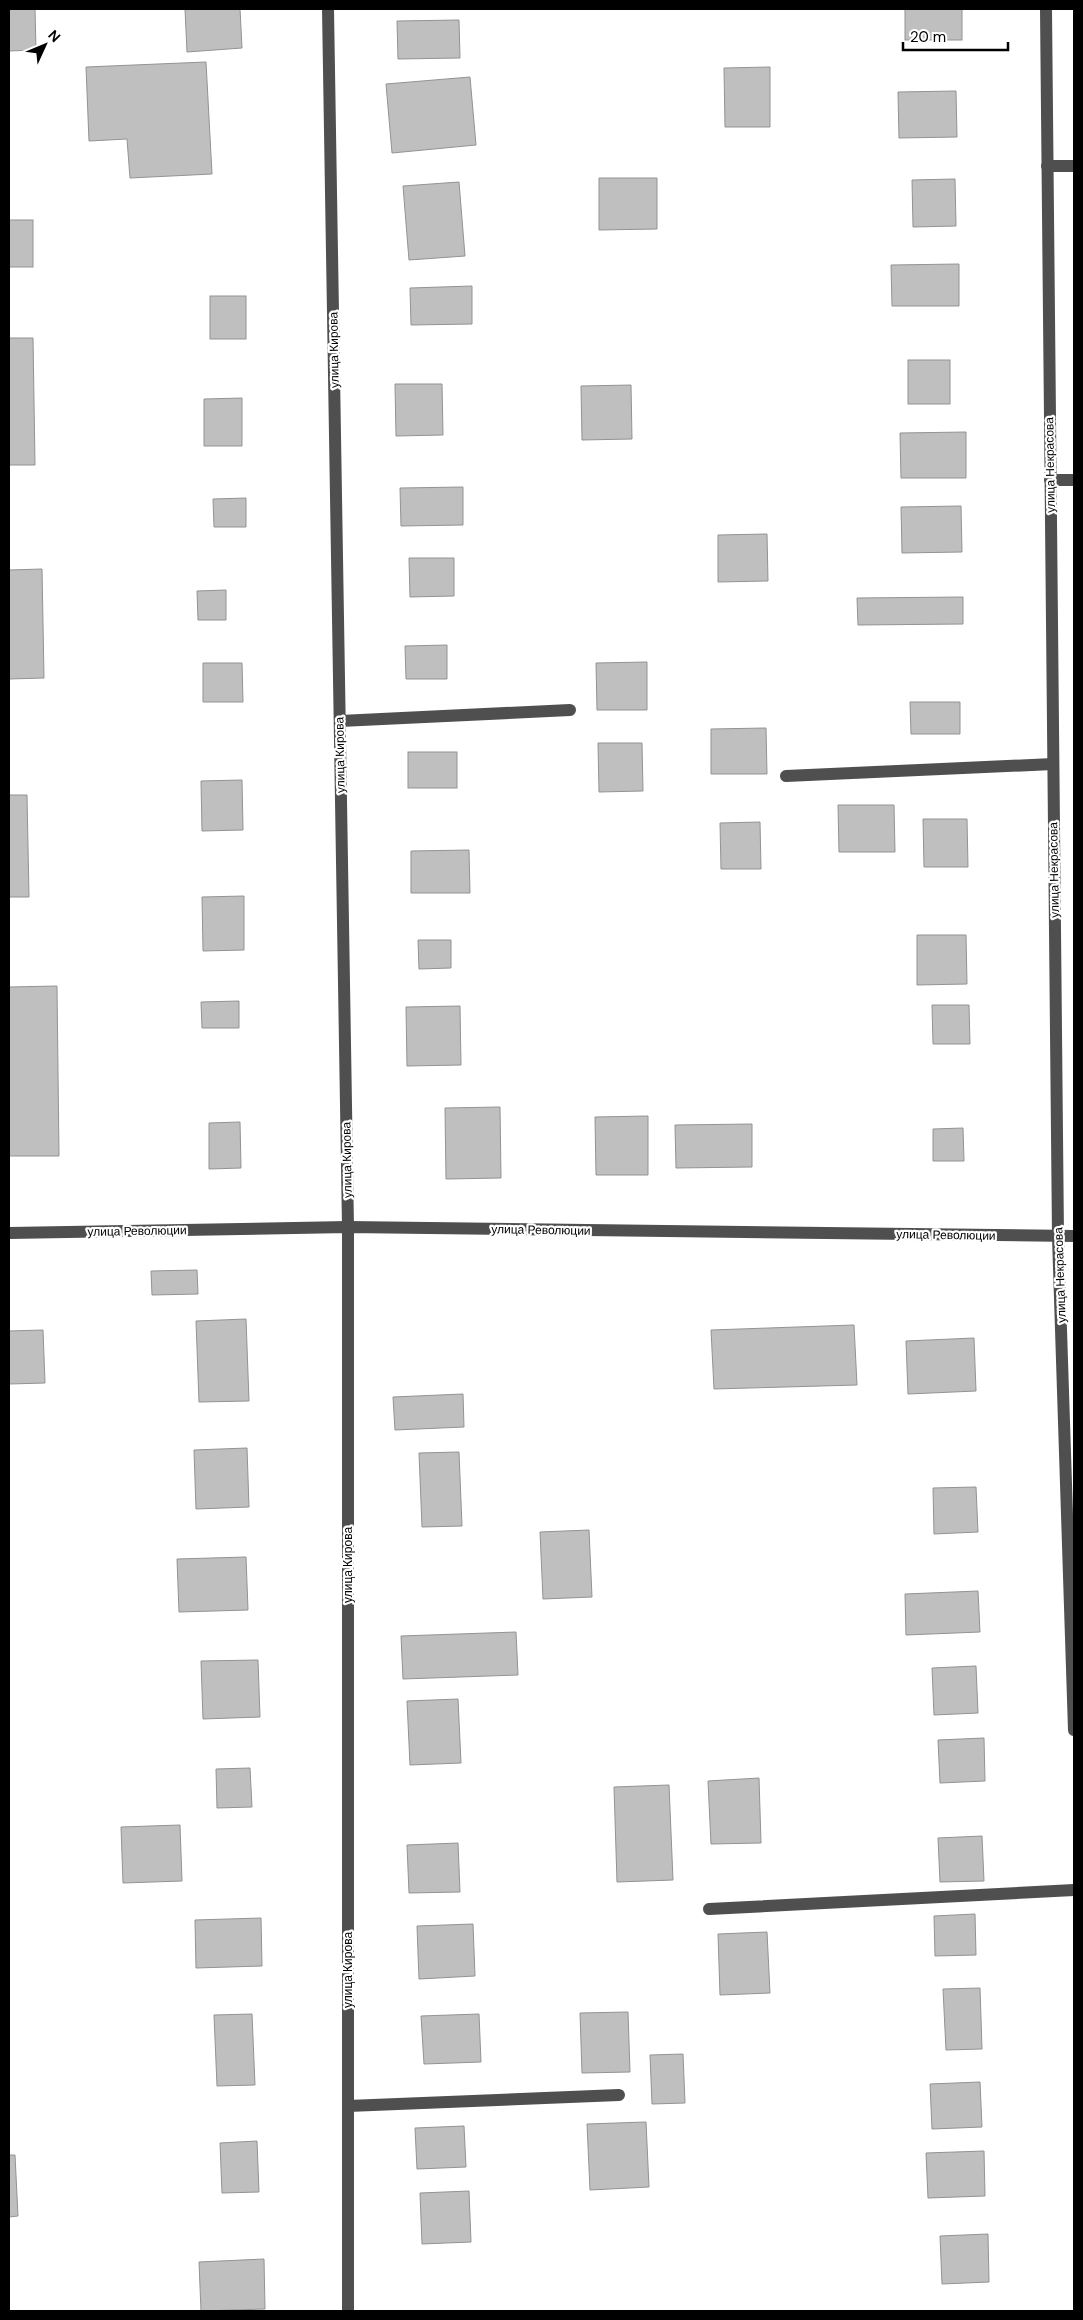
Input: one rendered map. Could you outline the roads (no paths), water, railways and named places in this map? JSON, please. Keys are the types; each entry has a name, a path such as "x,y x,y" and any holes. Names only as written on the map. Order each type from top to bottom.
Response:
{"street":[{"name":"улица Кирова","path":"328,9 348,1227 348,2311"},
{"name":"улица Некрасова","path":"1046,9 1058,1236 1072,1564 1074,1730"},
{"path":"1047,166 1074,166"},
{"path":"1050,480 1074,480"},
{"path":"340,720 570,710"},
{"path":"786,776 1053,764"},
{"name":"улица Революции","path":"9,1232 348,1227 1074,1236"},
{"path":"709,1909 1074,1890"},
{"path":"348,2106 619,2095"}]}
